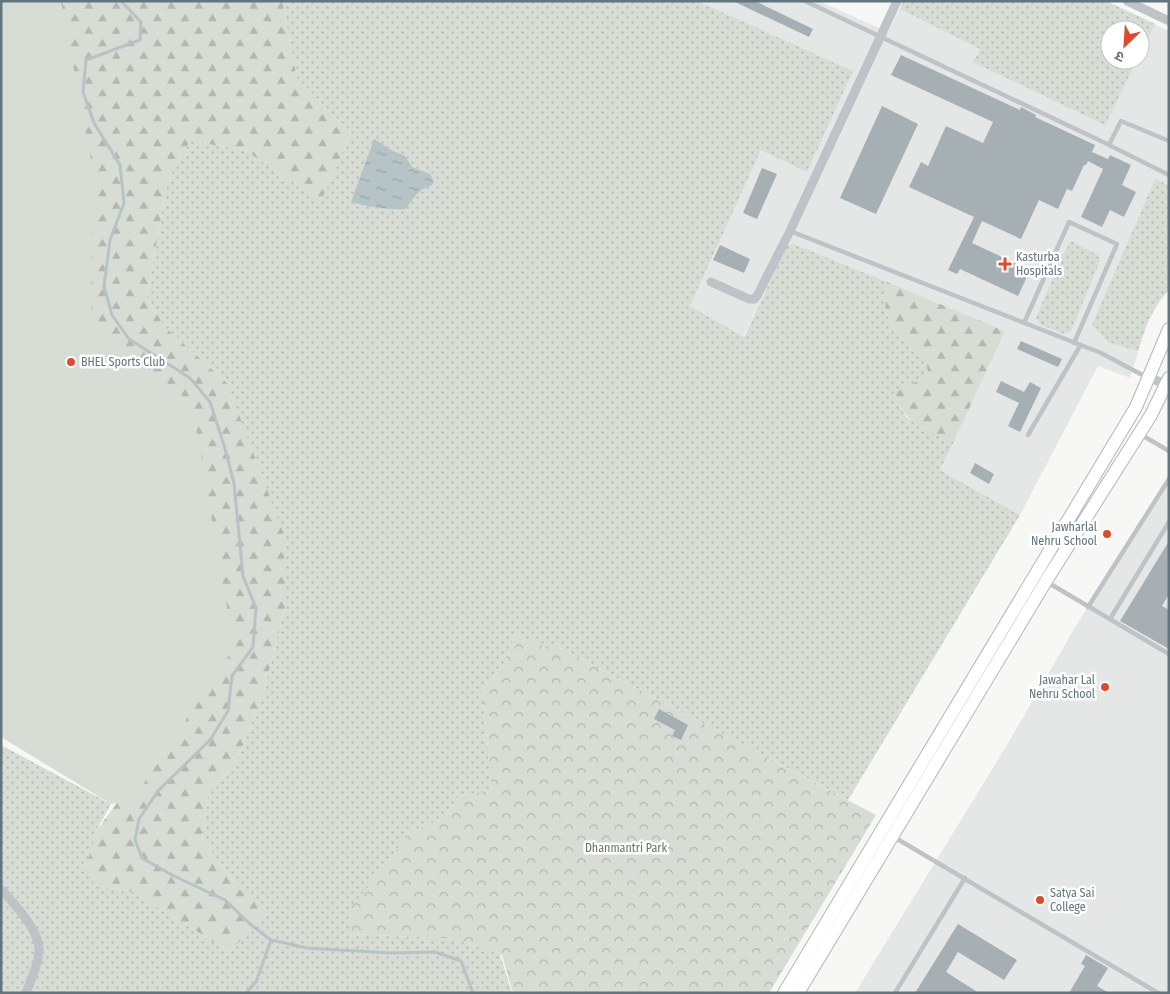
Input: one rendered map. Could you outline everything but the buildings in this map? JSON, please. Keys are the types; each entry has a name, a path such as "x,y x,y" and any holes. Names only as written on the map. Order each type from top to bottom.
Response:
{"main road":[{"path":"798,993 826,935 909,797 1136,407 1169,329"},
{"path":"784,993 893,836 909,797 1139,433 1168,382"}],"street":[{"path":"711,282 749,299 754,299 757,296 790,231 897,1"},
{"path":"1127,1 1169,22"},
{"path":"1149,378 1168,382"},
{"path":"1,889 27,921 37,938 40,950 26,993"}],"lane":[{"path":"805,1 1169,175"},
{"path":"1109,145 1120,121 1169,141"},
{"path":"1024,323 1069,222 1117,244 1074,343"},
{"path":"790,231 1101,354 1149,378"},
{"path":"1028,435 1080,346"},
{"path":"1139,433 1169,451"},
{"path":"1088,607 1169,479"},
{"path":"1110,619 1169,522"},
{"path":"1046,581 1169,654"},
{"path":"893,836 1158,993"},
{"path":"895,993 965,878"}],"shaded area":[{"name":"Kasturba Hospitals","path":"697,1 819,1 888,32 903,1 1106,1 1146,20 1100,20 1100,70 1150,70 1150,22 1169,31 1169,290 1161,299 1147,323 1130,378 1098,366 1020,515 940,470 1005,331 794,244 787,245 743,337 690,306 761,149 853,72"},
{"name":"Satya Sai College","path":"1169,479 1169,993 855,993 1007,745 1074,629"}],"green space":[{"name":"BHEL Sports Club","path":"1,1 61,1 93,170 91,320 192,404 234,648 132,801 111,804 1,737"},
{"path":"26,1 282,1 297,79 351,133 321,201 245,150 190,141 168,179 147,297 164,326 227,383 283,532 286,604 263,694 237,760 208,795 202,839 239,889 268,910 230,952 133,892 94,885 86,868 96,831 129,787 92,400"},
{"path":"282,1 697,1 853,71 807,172 761,150 690,306 744,337 787,245 794,244 887,282 885,311 896,333 927,365 928,377 904,387 899,405 907,418 928,431 954,441 940,470 1020,515 848,800 558,647 545,648 515,634 508,658 482,691 492,790 459,796 444,818 407,834 351,934 455,939 500,954 512,993 1,993 1,745 111,804 96,831 94,885 133,892 230,952 267,910 239,889 202,839 208,795 237,760 263,694 286,604 227,383 164,326 147,297 168,179 190,141 245,150 321,200 351,133 297,79"},
{"path":"903,1 1106,1 1146,20 1100,20 1100,70 1132,70 1105,125 973,62 980,49 900,9"},
{"path":"1150,22 1155,24 1150,34"},
{"path":"1155,179 1169,185 1169,290 1158,303 1146,326 1138,351 1108,342 1092,325"},
{"path":"1071,241 1098,255 1100,261 1071,331 1065,334 1041,325 1036,318 1061,258"},
{"path":"887,282 1005,331 954,441 934,434 917,425 899,405 895,394 904,387 928,377 927,365 896,333 885,311"},
{"name":"Dhanmantri Park","path":"515,634 545,647 558,647 876,815 769,993 513,993 502,955 455,939 351,934 348,911 392,858 407,834 444,818 459,796 492,790 482,691 508,658"}],"water":[{"path":"374,139 405,156 412,167 430,174 433,180 432,185 420,191 405,209 378,208 351,202"}],"waterway":[{"path":"121,1 141,22 140,40 86,60 83,92 94,123 120,165 124,203 110,240 104,286 112,315 129,339 190,378 210,402 234,483 243,576 256,608 253,647 232,676 228,711 210,740 158,791 139,819 135,840 142,858 174,876 225,900 250,924 271,940 307,948 391,953 435,952 461,961 473,993"},
{"path":"246,993 256,982 271,940"}],"place":[{"name":"Kasturba Hospitals","path":"1005,264"},
{"name":"BHEL Sports Club","path":"71,362"},
{"name":"Jawharlal Nehru School","path":"1107,534"},
{"name":"Jawahar Lal Nehru School","path":"1105,687"},
{"name":"Satya Sai College","path":"1040,900"}]}
